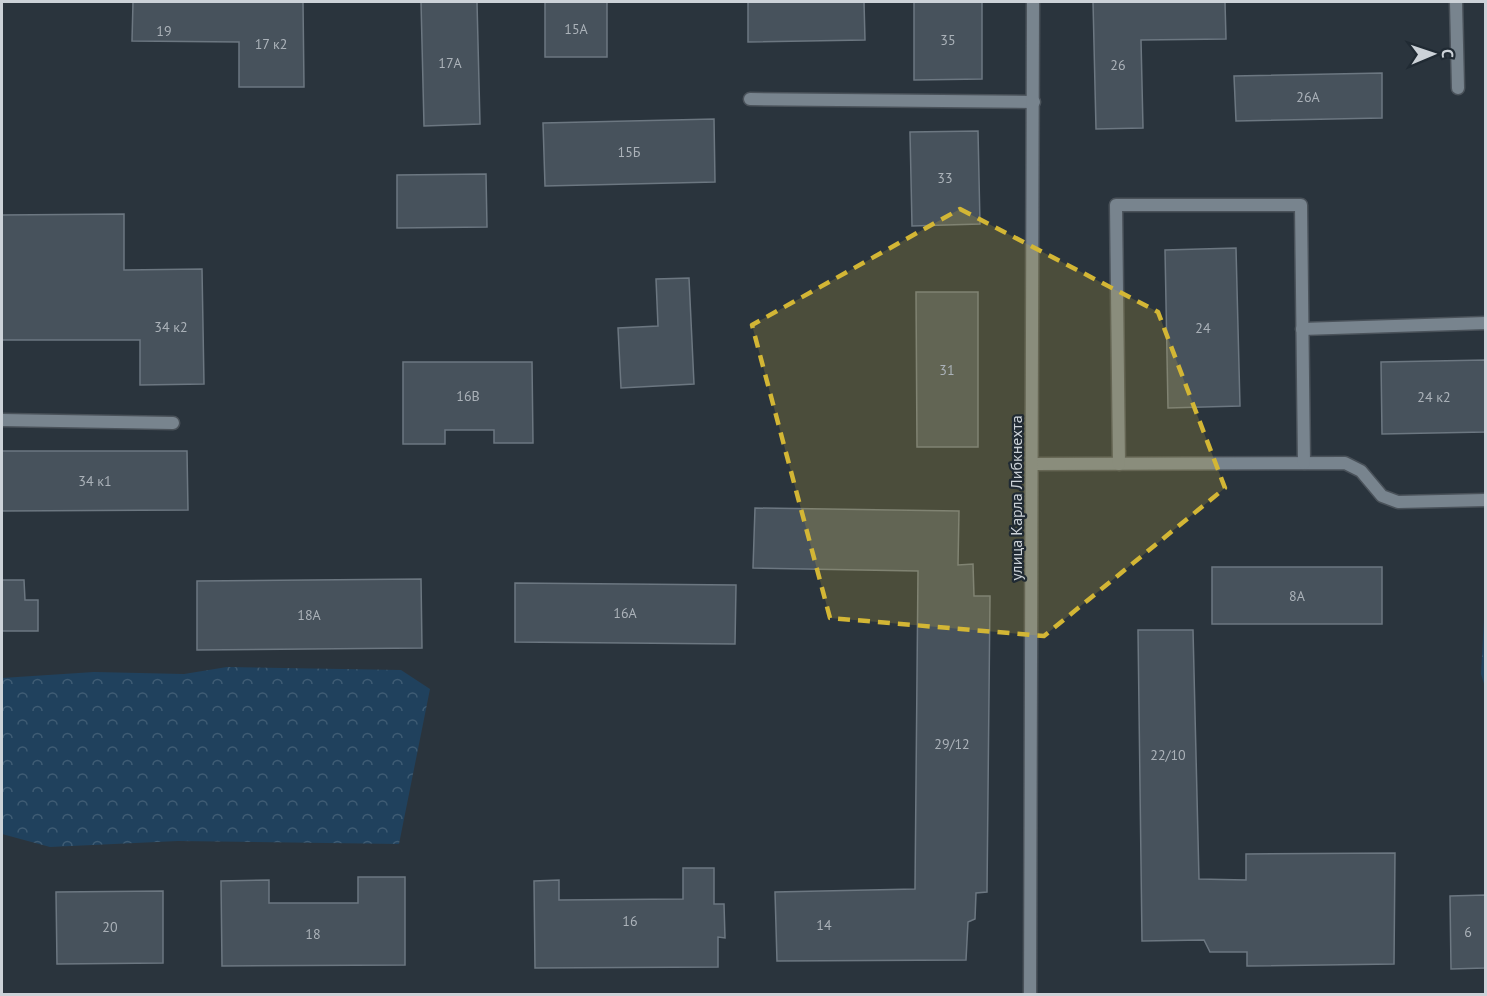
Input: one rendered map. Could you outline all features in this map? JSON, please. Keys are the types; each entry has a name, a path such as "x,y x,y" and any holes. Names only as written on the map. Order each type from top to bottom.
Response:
{"street":[{"name":"улица Карла Либкнехта","path":"1030,994 1033,2"},
{"path":"1456,2 1458,88"},
{"path":"750,99 1034,102"},
{"path":"1119,464 1116,205 1301,205 1304,463"},
{"path":"1302,329 1485,322"},
{"path":"2,420 173,423"},
{"path":"1032,464 1345,463 1361,471 1382,496 1398,502 1485,500"}],"highlighted area":[{"path":"960,209 1158,312 1225,488 1044,636 830,618 752,325"}],"green space":[{"path":"1485,601 1485,687 1481,674"},
{"path":"227,667 401,670 430,689 399,844 178,841 50,847 2,834 2,678 94,672 184,674"}],"building":[{"path":"133,2 303,2 304,87 239,87 239,42 132,41"},
{"path":"421,2 477,2 480,124 424,126"},
{"path":"545,2 607,2 607,57 545,57"},
{"path":"748,2 864,2 865,40 748,42"},
{"path":"914,2 982,2 982,79 914,80"},
{"path":"1093,2 1225,2 1226,39 1141,40 1143,128 1096,129"},
{"path":"1382,73 1382,118 1236,121 1234,76"},
{"path":"714,119 715,182 545,186 543,123"},
{"path":"978,131 980,224 912,226 910,132"},
{"path":"486,174 487,227 397,228 397,175"},
{"path":"124,214 124,270 202,269 204,384 140,385 140,340 2,340 2,215"},
{"path":"1236,248 1240,406 1168,408 1165,250"},
{"path":"689,278 694,384 621,388 618,328 658,326 656,279"},
{"path":"916,292 978,292 978,447 917,447"},
{"path":"1485,360 1485,432 1382,434 1381,362"},
{"path":"403,362 532,362 533,443 494,443 494,430 445,430 445,444 403,444"},
{"path":"2,451 187,451 188,510 2,511"},
{"path":"755,508 959,511 958,565 973,564 974,596 990,596 987,892 976,893 975,919 968,922 966,960 777,961 775,892 915,889 918,571 753,568"},
{"path":"1212,567 1382,567 1382,624 1212,624"},
{"path":"421,579 422,648 197,650 197,581"},
{"path":"2,580 24,580 25,600 38,600 38,631 2,631"},
{"path":"515,583 736,585 735,644 515,642"},
{"path":"1138,630 1193,630 1199,879 1246,880 1246,854 1395,853 1394,964 1247,966 1247,952 1210,952 1204,940 1142,941"},
{"path":"683,868 714,868 714,904 724,904 725,938 718,937 718,967 535,968 534,881 559,880 559,900 683,899"},
{"path":"358,877 405,877 405,965 222,966 221,881 269,880 269,903 358,903"},
{"path":"163,891 163,963 57,964 56,892"},
{"path":"1485,895 1485,968 1451,969 1450,896"}]}
